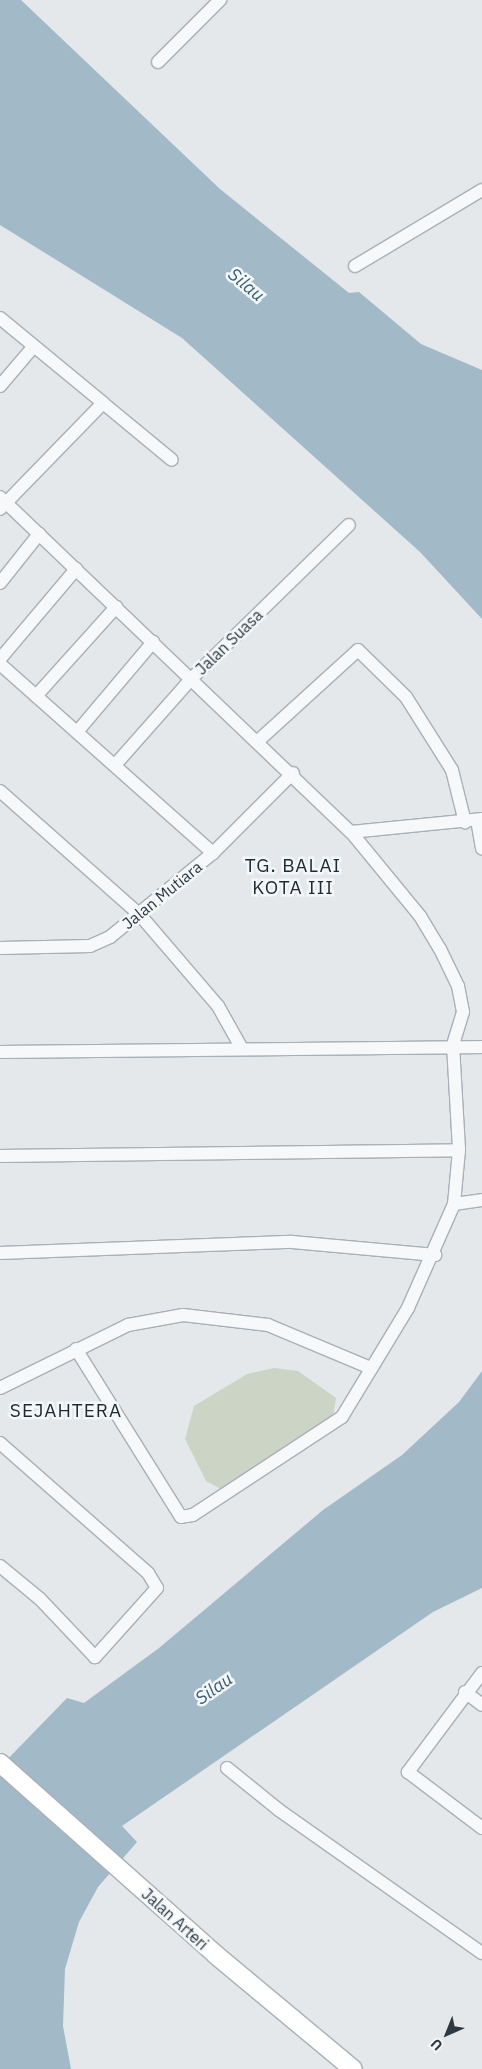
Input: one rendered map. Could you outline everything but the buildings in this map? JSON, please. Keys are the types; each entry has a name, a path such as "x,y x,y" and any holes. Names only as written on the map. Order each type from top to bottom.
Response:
{"street":[{"path":"158,62 220,0"},
{"path":"355,266 482,190"},
{"path":"0,318 172,460"},
{"path":"0,386 34,346"},
{"path":"76,1349 173,1510 186,1518 329,1428 342,1417 435,1255 454,1204 458,1150 453,1045 463,1012 458,986 420,916 351,832 258,740 39,534 2,503 103,403"},
{"name":"Jalan Suasa","path":"115,765 192,678 348,525"},
{"path":"0,583 39,534"},
{"path":"0,659 76,569"},
{"path":"36,696 116,607"},
{"path":"77,732 153,642"},
{"path":"258,740 358,650 406,697 452,770 475,821 482,849"},
{"path":"0,664 213,853"},
{"name":"Jalan Mutiara","path":"0,948 90,946 140,915 213,853 293,773"},
{"path":"0,790 140,915 218,1006 241,1047"},
{"path":"351,832 475,821"},
{"path":"0,1052 241,1047 482,1046"},
{"path":"0,1156 458,1150"},
{"path":"454,1204 482,1200"},
{"path":"0,1253 292,1242 435,1255"},
{"path":"0,1388 128,1325 192,1316 268,1325 371,1368"},
{"path":"0,1443 148,1573 157,1588 95,1657 40,1599 0,1566"},
{"path":"482,1673 465,1692 408,1772 482,1828"},
{"path":"465,1692 482,1705"},
{"name":"Jalan Arteri","path":"0,1764 216,1956 354,2069"},
{"path":"227,1768 286,1815 482,1953"}],"shaded area":[{"path":"274,1368 298,1371 336,1398 333,1417 221,1489 206,1481 185,1439 194,1406 247,1374"}],"water":[{"name":"Silau","path":"0,0 21,0 220,189 349,293 359,292 421,344 482,370 482,619 420,552 182,338 0,225"},
{"name":"Silau","path":"482,1371 482,1588 433,1612 122,1826 137,1842 98,1887 79,1922 65,1969 63,2026 71,2069 0,2069 0,1767 67,1698 84,1703 159,1648 323,1510 402,1455 459,1402"}],"district":[{"name":"TG. BALAI KOTA III","path":"293,877"},
{"name":"SEJAHTERA","path":"66,1411"}]}
